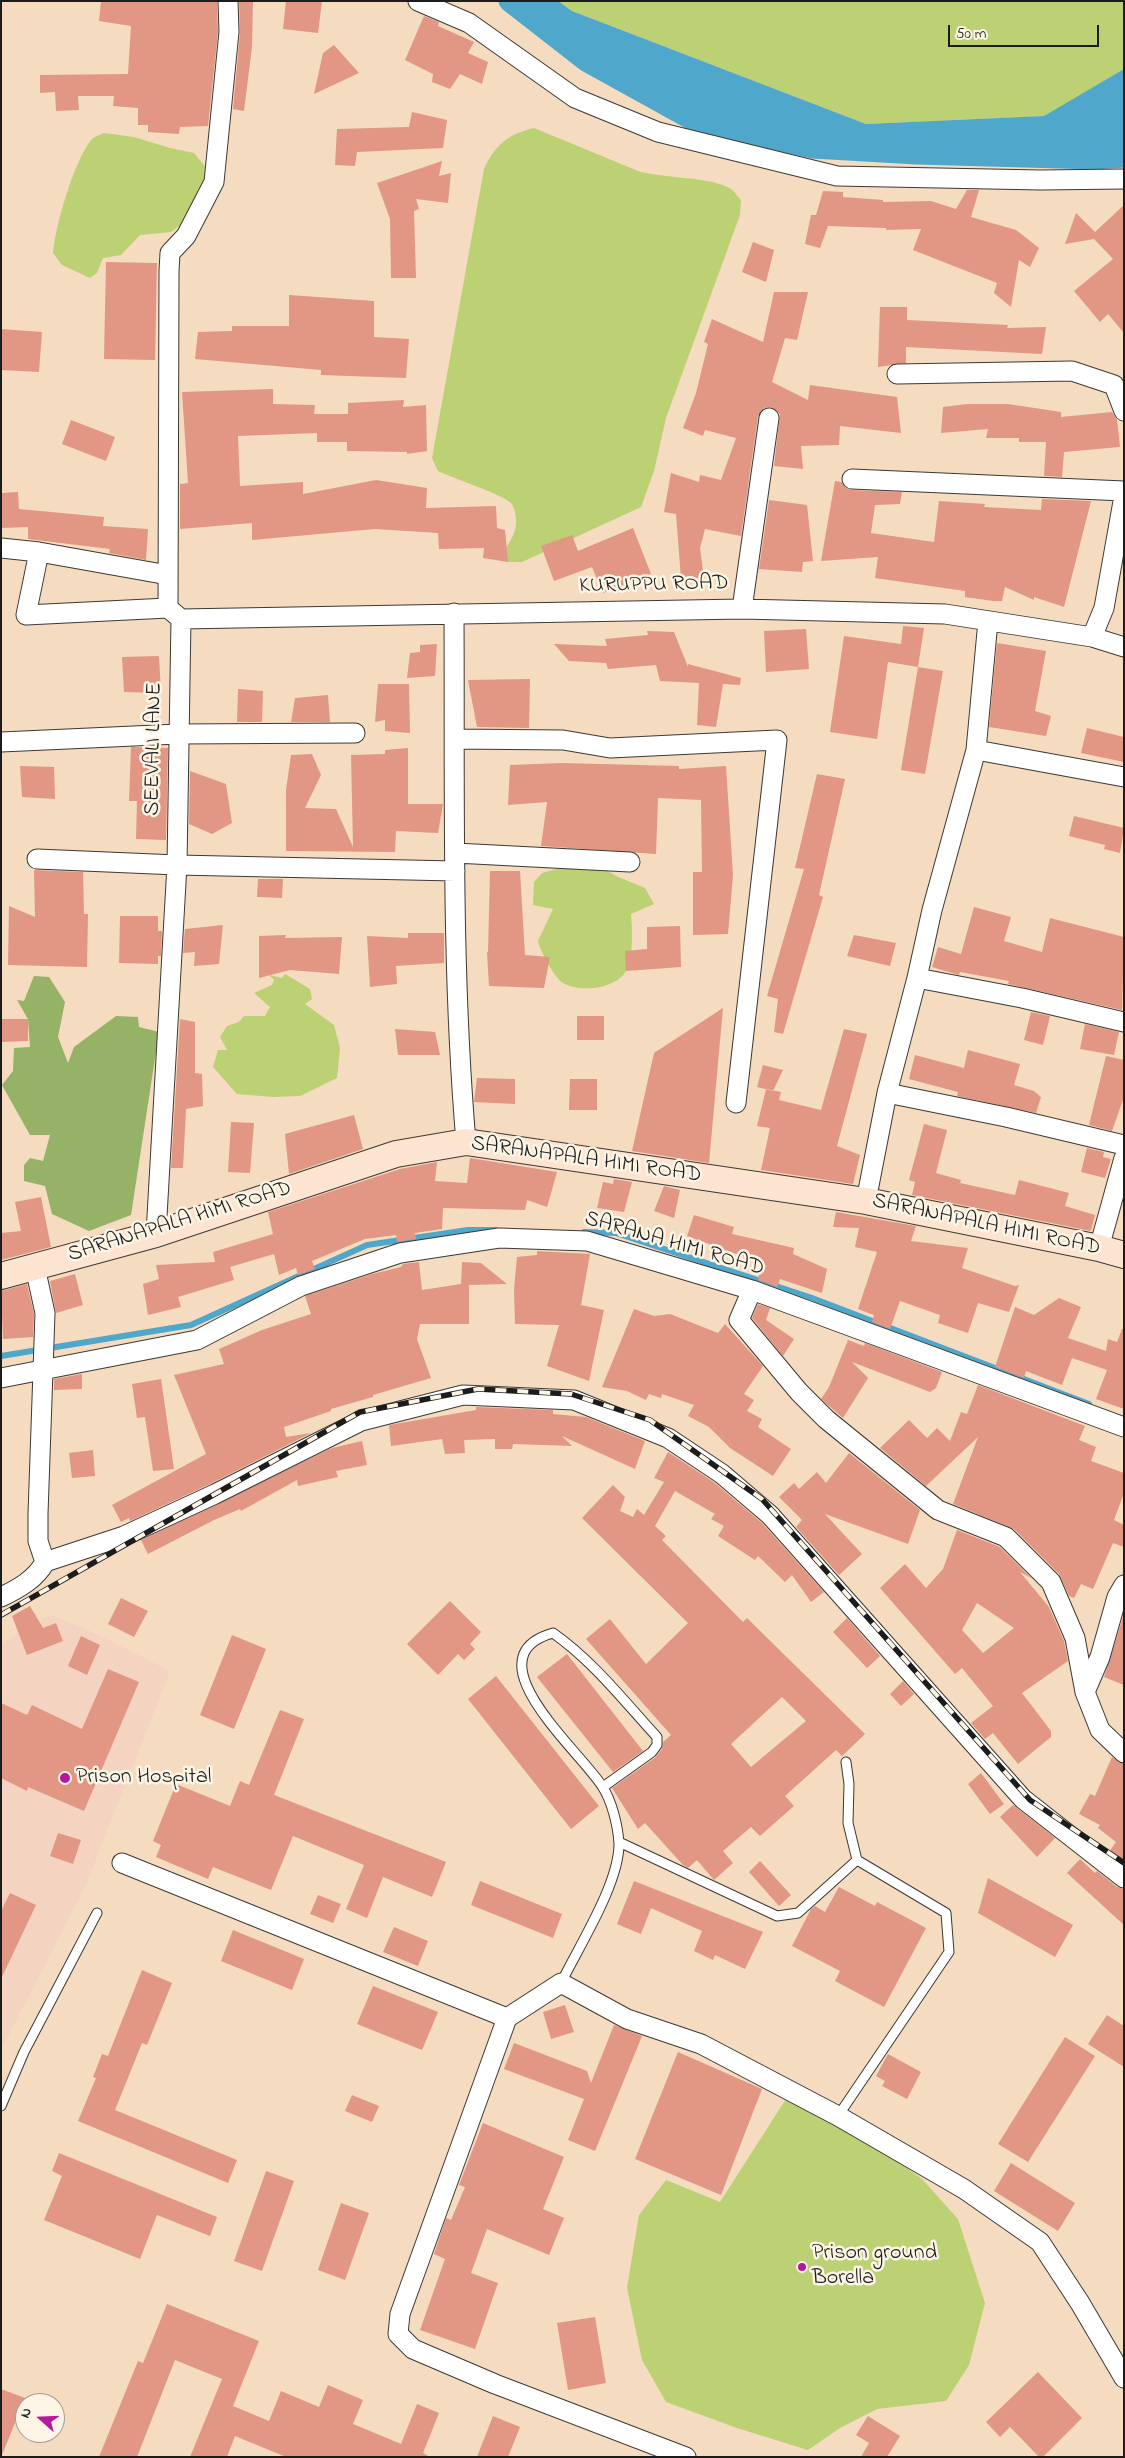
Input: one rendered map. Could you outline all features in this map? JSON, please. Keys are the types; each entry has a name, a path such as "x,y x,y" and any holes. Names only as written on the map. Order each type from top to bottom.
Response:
{"street":[{"name":"SEEVALI LANE","path":"156,1234 177,865 178,734 175,614 168,575 168,271 170,253 186,236 214,182 229,32 228,1"},
{"path":"418,1 469,23 575,98 658,132 837,176 1041,180 1124,179"},
{"path":"897,374 1072,371 1114,385 1124,410"},
{"path":"742,609 769,418"},
{"path":"852,479 1124,491"},
{"path":"1092,637 1104,608 1124,496"},
{"path":"1,548 39,552 168,575"},
{"name":"KURUPPU ROAD","path":"39,552 26,615 454,613 742,609 945,614 1092,637 1124,647"},
{"path":"454,613 455,862 462,1098 466,1142"},
{"path":"866,1201 887,1093 917,978 932,910 976,750 988,621"},
{"path":"1,742 178,734 355,733"},
{"path":"455,739 563,740 610,748 777,740 736,1103"},
{"path":"976,750 1124,777"},
{"path":"37,859 177,865 630,862"},
{"path":"917,978 1124,1022"},
{"path":"887,1093 1006,1117 1124,1145"},
{"name":"SARANAPALA HIMI ROAD","path":"1,1276 156,1234 396,1154 466,1142 866,1201 1099,1248 1124,1255"},
{"path":"1099,1248 1124,1158"},
{"name":"SARANA HIMI ROAD","path":"1,1378 43,1366 197,1340 301,1286 400,1253 500,1238 587,1241 752,1290 1124,1427"},
{"path":"35,1267 45,1313 38,1514 38,1541 45,1562"},
{"path":"752,1290 738,1320 799,1392 826,1419 938,1510 1006,1538 1051,1582 1075,1638 1085,1692 1100,1730 1124,1753"},
{"path":"1,1597 20,1588 40,1571 45,1562 124,1536 215,1494 361,1421 463,1395 574,1400 668,1438 722,1474 770,1515 1022,1800 1124,1878"},
{"path":"1085,1692 1100,1657 1117,1597 1124,1585"},
{"path":"122,1863 507,2018"},
{"path":"686,2457 495,2384 413,2349 398,2334 400,2314 507,2018 561,1983 627,2019 701,2044 838,2116 964,2189 1040,2242 1080,2302 1124,2378"}],"lane":[{"path":"561,1983 618,1863 619,1842 612,1809 603,1787 531,1697 522,1677 521,1661 527,1647 537,1637 552,1633 568,1643 590,1663 657,1738 657,1745 652,1752 603,1787"},
{"path":"838,2116 949,1952 946,1913 857,1860 848,1823 850,1784 846,1762"},
{"path":"619,1842 777,1916 798,1913 857,1860"},
{"path":"1,2106 24,2052 97,1913"}],"shaded area":[{"name":"Prison Hospital","path":"52,1615 99,1635 170,1671 86,1885 1,2050 1,1645 34,1622"}],"green space":[{"path":"558,1 1124,1 1124,69 1045,116 866,124 572,11"},
{"path":"534,128 638,171 722,185 732,190 741,200 740,215 666,418 654,471 641,507 522,562 508,562 504,551 513,535 516,524 512,504 489,491 438,471 432,458 484,169 493,153 509,137"},
{"path":"104,133 134,137 194,153 212,175 202,209 171,232 140,235 121,255 103,258 97,273 90,278 62,265 53,253 62,211 78,164 91,140"},
{"path":"590,860 616,876 645,888 654,904 631,914 632,943 630,959 626,971 621,977 614,982 597,988 579,988 559,980 551,970 542,951 538,941 553,909 533,905 534,882 542,873"},
{"path":"285,974 310,989 312,999 305,1004 334,1025 340,1048 337,1078 300,1096 273,1097 237,1094 213,1067 218,1050 227,1050 220,1037 227,1026 239,1022 244,1016 265,1016 270,1007 254,993 272,985 274,980 269,975 282,978"},
{"path":"34,976 49,977 65,1002 58,1037 68,1063 74,1047 116,1016 138,1017 139,1027 159,1032 131,1215 89,1231 52,1214 45,1186 24,1181 24,1165 30,1158 43,1161 50,1135 30,1135 2,1085 13,1071 14,1048 30,1047 28,1019 17,1000 24,1001"},
{"name":"Prison ground Borella","path":"786,2099 841,2121 922,2179 958,2219 985,2303 969,2365 946,2401 877,2409 840,2428 808,2450 737,2428 666,2402 642,2360 627,2288 639,2215 666,2180 720,2202"}],"water":[{"path":"509,1 558,1 572,11 866,124 1044,116 1124,69 1124,157 1096,159 917,154 813,148 698,123 586,61"}],"building":[{"path":"101,1 217,1 218,32 208,126 180,127 179,134 148,132 148,125 138,125 138,108 113,106 114,96 78,96 79,110 56,111 55,92 40,93 40,75 128,74 131,26 99,21"},
{"path":"239,1 253,1 252,47 244,111 233,109 240,33"},
{"path":"286,1 322,1 318,33 283,29"},
{"path":"424,16 439,22 438,26 474,42 468,53 488,62 482,84 460,74 450,89 432,82 433,74 405,60"},
{"path":"334,45 359,73 314,94 323,53"},
{"path":"412,112 447,120 443,148 357,152 355,166 335,165 337,129 409,127"},
{"path":"442,161 439,176 451,173 448,203 416,199 419,209 414,211 416,278 391,278 390,219 377,183"},
{"path":"967,190 979,190 971,217 1016,230 1039,248 1030,267 1019,260 1011,307 994,293 997,283 913,250 921,229 886,230 886,228 828,226 820,248 805,244 811,215 816,215 823,191 843,192 843,197 883,200 883,202 931,201 956,209"},
{"path":"1124,205 1124,333 1108,314 1100,322 1074,291 1113,259 1094,239 1065,244 1076,213 1095,232"},
{"path":"753,242 774,250 766,282 742,272"},
{"path":"106,262 157,263 155,360 104,359"},
{"path":"774,292 808,292 797,340 785,338 772,382 808,400 810,385 897,397 901,433 840,426 839,445 801,446 803,469 774,466 780,414 771,407 764,408 758,416 741,536 705,529 700,548 704,578 681,579 676,514 664,512 671,473 699,482 700,475 721,480 736,438 705,430 703,436 683,428 696,393 708,344 704,342 712,319 763,342"},
{"path":"289,295 374,301 374,337 409,339 406,378 321,375 321,370 195,359 198,332 232,331 232,326 289,326"},
{"path":"880,307 907,307 907,320 1008,325 1007,328 1046,327 1042,354 906,347 906,363 878,367"},
{"path":"1,329 42,332 39,372 1,370"},
{"path":"273,389 273,404 315,405 314,414 348,414 348,403 404,400 403,407 426,405 427,451 407,454 407,452 347,451 347,442 317,442 317,433 238,436 240,486 303,482 303,494 376,480 427,488 426,508 496,506 497,528 505,530 508,562 483,558 484,548 439,549 438,533 375,529 252,540 252,523 180,529 180,484 188,483 182,392"},
{"path":"967,404 1008,404 1061,412 1061,417 1112,412 1117,420 1120,447 1064,452 1062,477 1044,476 1046,442 1019,442 1019,438 986,438 988,429 941,433 943,407"},
{"path":"71,420 115,437 106,461 62,444"},
{"path":"835,481 841,482 846,488 852,490 902,492 900,504 875,505 871,533 934,542 939,501 985,504 984,507 1041,510 1042,499 1091,501 1064,607 1034,597 1034,600 1005,587 1002,601 993,601 965,597 965,591 875,578 878,557 821,561"},
{"path":"18,492 19,509 104,517 103,526 148,529 146,560 109,553 110,549 28,539 28,527 1,528 1,493"},
{"path":"769,500 807,505 813,561 803,562 802,572 759,569"},
{"path":"633,528 651,574 603,593 592,567 554,581 541,546 572,535 578,551"},
{"path":"903,626 924,628 918,667 888,662 877,739 830,732 844,636 901,644"},
{"path":"806,629 809,669 766,672 764,631"},
{"path":"647,631 674,632 688,667 688,664 741,678 740,685 723,684 716,727 697,725 699,683 660,681 656,665 608,669 606,663 569,661 554,644 607,646 605,639 648,635"},
{"path":"997,643 1046,651 1035,711 1051,716 1046,736 989,727"},
{"path":"437,644 435,676 407,678 410,653 420,652 420,645"},
{"path":"159,656 161,693 124,692 122,657"},
{"path":"918,667 943,671 925,774 901,770"},
{"path":"530,679 529,728 477,727 468,680"},
{"path":"378,684 409,684 410,733 385,731 385,720 375,722"},
{"path":"238,689 263,691 262,722 237,722"},
{"path":"328,695 330,722 291,722 295,698"},
{"path":"1087,728 1124,737 1124,762 1081,753"},
{"path":"131,747 168,748 166,840 136,839 137,801 129,801"},
{"path":"408,748 408,804 443,804 438,833 396,831 395,852 286,851 286,790 291,755 312,754 321,775 305,808 336,809 353,847 351,755 385,754 385,750"},
{"path":"562,763 679,766 679,769 726,766 733,875 728,934 693,935 693,872 702,872 701,800 658,798 656,854 541,846 547,802 508,805 510,765"},
{"path":"20,766 54,767 55,799 22,797"},
{"path":"190,771 226,784 232,823 212,834 189,824"},
{"path":"817,774 845,779 819,895 823,897 783,1034 774,1032 778,999 767,996 804,869 795,868"},
{"path":"1074,816 1124,828 1120,853 1104,849 1105,845 1069,836"},
{"path":"34,870 83,872 84,914 88,914 87,967 8,965 9,906 35,917"},
{"path":"490,871 520,871 525,955 550,957 544,988 489,986 487,952"},
{"path":"258,879 283,879 282,898 257,897"},
{"path":"974,907 1011,917 1004,941 1042,952 1050,918 1124,937 1122,1010 1008,984 1009,981 960,972 959,975 932,967 938,947 961,954"},
{"path":"120,916 158,916 158,931 162,931 161,956 158,956 158,964 119,963"},
{"path":"223,925 219,964 194,966 195,952 183,953 185,929"},
{"path":"680,926 681,967 626,971 625,951 647,949 647,927"},
{"path":"408,933 444,933 444,963 396,966 397,984 370,987 367,936 408,938"},
{"path":"286,935 285,938 342,937 339,974 290,970 259,978 259,936"},
{"path":"854,935 896,943 890,966 847,956"},
{"path":"723,1008 709,1163 632,1151 654,1053"},
{"path":"1031,1012 1050,1016 1043,1045 1024,1040"},
{"path":"577,1016 604,1016 604,1040 577,1040"},
{"path":"1,1019 28,1019 28,1041 1,1042"},
{"path":"180,1019 195,1022 195,1073 202,1074 203,1106 186,1109 183,1168 171,1168"},
{"path":"1085,1024 1119,1032 1114,1055 1080,1049"},
{"path":"395,1029 435,1032 440,1055 398,1055"},
{"path":"844,1029 867,1034 837,1146 860,1155 853,1184 761,1170 770,1128 757,1126 766,1089 781,1092 779,1100 821,1110"},
{"path":"968,1050 1020,1064 1014,1085 1034,1091 1041,1097 1036,1113 957,1096 958,1092 909,1079 915,1055 964,1068"},
{"path":"1106,1056 1124,1060 1124,1097 1112,1131 1089,1125"},
{"path":"763,1065 783,1070 773,1091 757,1087"},
{"path":"477,1078 515,1079 515,1104 474,1102"},
{"path":"570,1079 597,1079 597,1110 569,1110"},
{"path":"354,1115 363,1149 289,1174 285,1134"},
{"path":"231,1122 254,1123 250,1173 228,1172"},
{"path":"924,1124 947,1130 936,1173 961,1180 960,1183 1015,1195 1019,1180 1069,1193 1065,1206 1095,1215 1091,1231 912,1195 915,1182 909,1180"},
{"path":"1087,1148 1104,1152 1103,1157 1111,1159 1105,1178 1081,1172"},
{"path":"470,1158 557,1172 547,1207 527,1200 525,1210 443,1208 442,1229 415,1233 416,1239 397,1242 396,1235 365,1239 312,1261 315,1269 298,1275 296,1268 279,1275 274,1254 230,1267 234,1280 178,1297 181,1307 148,1315 143,1284 159,1279 156,1265 215,1262 213,1252 273,1234 268,1212 400,1169 437,1162 435,1181 467,1183"},
{"path":"614,1179 632,1182 624,1212 597,1208 603,1182 613,1184"},
{"path":"664,1186 680,1190 674,1218 654,1211"},
{"path":"41,1197 51,1247 1,1260 1,1233 21,1231 15,1202"},
{"path":"836,1212 916,1226 911,1241 968,1248 962,1268 1015,1286 1019,1285 1009,1312 978,1303 968,1333 938,1323 940,1315 900,1301 890,1329 872,1322 874,1315 858,1309 877,1252 855,1247 859,1228 833,1227"},
{"path":"694,1215 734,1227 732,1234 794,1248 793,1254 827,1269 822,1293 780,1279 777,1287 758,1280 761,1263 687,1236"},
{"path":"537,1251 590,1254 581,1305 604,1310 589,1381 547,1366 559,1325 515,1324 514,1289 517,1257 537,1255"},
{"path":"419,1262 422,1290 461,1284 462,1262 481,1263 507,1284 469,1285 469,1324 420,1324 417,1339 431,1378 331,1409 331,1411 284,1427 286,1437 311,1433 210,1484 130,1521 129,1518 121,1522 112,1505 206,1454 174,1375 224,1364 219,1349 262,1330 311,1314 305,1296 372,1274 401,1267 403,1264"},
{"path":"75,1274 83,1305 56,1313 50,1281"},
{"path":"27,1284 34,1314 33,1337 3,1339 1,1291"},
{"path":"1059,1298 1081,1307 1068,1338 1106,1351 1108,1339 1117,1342 1122,1329 1124,1329 1124,1409 1096,1399 1107,1370 1072,1358 1062,1385 1026,1371 1024,1378 995,1367 1015,1307 1034,1315"},
{"path":"758,1304 770,1308 766,1320 794,1339 783,1356 752,1318"},
{"path":"634,1309 654,1316 670,1314 718,1333 725,1324 763,1366 744,1394 754,1400 747,1411 762,1419 758,1427 791,1449 773,1476 730,1448 709,1427 688,1416 694,1405 662,1394 661,1398 649,1394 646,1400 627,1391 602,1387"},
{"path":"848,1340 864,1346 865,1343 942,1372 936,1388 930,1392 852,1362 868,1378 843,1418 821,1399 829,1387"},
{"path":"82,1374 82,1389 54,1390 54,1379"},
{"path":"161,1379 174,1469 153,1471 145,1417 137,1418 132,1384"},
{"path":"978,1385 1085,1426 1079,1440 1096,1447 1091,1461 1124,1473 1124,1493 1114,1520 1124,1525 1124,1547 1113,1543 1093,1589 1081,1584 1074,1598 1069,1596 1059,1574 1014,1529 953,1504 978,1437 926,1486 880,1448 909,1420 927,1438 937,1428 950,1441 961,1412 967,1414"},
{"path":"476,1407 553,1410 553,1414 586,1417 645,1441 635,1469 562,1436 572,1446 513,1444 512,1449 495,1449 495,1439 464,1440 465,1453 445,1454 442,1439 391,1446 389,1425 476,1410"},
{"path":"362,1441 367,1465 336,1471 338,1477 298,1486 297,1480 241,1511 240,1509 214,1520 148,1554 141,1540 332,1448"},
{"path":"93,1450 95,1476 72,1478 69,1453"},
{"path":"668,1452 715,1483 762,1523 824,1592 811,1602 792,1575 785,1582 758,1556 755,1560 718,1536 724,1526 711,1519 715,1514 675,1491 655,1526 666,1536 662,1540 743,1622 747,1618 865,1734 842,1756 836,1750 785,1796 794,1806 760,1836 751,1827 723,1851 733,1863 714,1880 697,1860 688,1868 683,1865 645,1823 638,1829 612,1788 656,1757 662,1749 663,1742 671,1735 586,1639 610,1619 646,1664 688,1623 582,1518 613,1485 625,1497 620,1511 633,1517 637,1509 644,1515 664,1482 654,1478","holes":["782,1697 806,1721 751,1767 731,1744"]},
{"path":"849,1453 920,1510 908,1544 825,1514 862,1554 839,1575 796,1527 802,1520 779,1497 794,1483 799,1489 817,1472 826,1483"},
{"path":"957,1530 1000,1547 1031,1578 1020,1572 1049,1607 1064,1641 1068,1661 1022,1693 1051,1731 1051,1737 1018,1764 993,1733 985,1739 971,1723 993,1706 962,1668 955,1674 880,1588 905,1564 926,1588 943,1569","holes":["977,1603 1014,1628 983,1653 962,1630"]},
{"path":"121,1598 148,1611 134,1637 108,1624"},
{"path":"450,1601 481,1632 470,1644 475,1649 464,1660 458,1654 438,1675 407,1644"},
{"path":"30,1606 43,1628 56,1623 63,1641 27,1655 12,1616"},
{"path":"1124,1614 1124,1685 1104,1677"},
{"path":"847,1618 880,1656 867,1668 833,1632"},
{"path":"232,1635 266,1649 234,1729 200,1715"},
{"path":"81,1636 100,1645 87,1675 68,1666"},
{"path":"567,1654 643,1751 613,1772 537,1677"},
{"path":"108,1669 139,1682 84,1811 28,1787 27,1791 1,1778 1,1703 27,1715 32,1705 82,1729"},
{"path":"496,1676 599,1806 571,1829 468,1699"},
{"path":"903,1681 914,1694 901,1706 890,1694"},
{"path":"280,1710 304,1719 274,1795 446,1862 432,1897 383,1877 367,1918 346,1909 364,1865 293,1836 271,1890 213,1867 208,1879 156,1857 161,1845 153,1841 176,1784 230,1806 240,1781 249,1785"},
{"path":"1112,1757 1124,1764 1124,1864 1109,1852 1116,1842 1098,1828 1100,1825 1079,1814 1090,1794 1095,1796"},
{"path":"981,1773 1004,1804 990,1814 968,1784"},
{"path":"1013,1805 1055,1838 1037,1857 1000,1817"},
{"path":"58,1833 81,1840 73,1864 50,1856"},
{"path":"1080,1859 1095,1873 1097,1871 1117,1887 1124,1889 1124,1925 1067,1873"},
{"path":"760,1861 791,1895 779,1906 749,1872"},
{"path":"988,1878 1073,1925 1055,1957 978,1913"},
{"path":"480,1881 562,1914 553,1938 471,1905"},
{"path":"634,1881 763,1932 745,1969 715,1955 713,1960 694,1951 702,1931 651,1908 641,1934 617,1924"},
{"path":"839,1887 875,1906 877,1902 926,1928 884,2007 835,1981 840,1971 792,1946 811,1909 815,1906 825,1912"},
{"path":"10,1893 36,1905 1,1979 1,1911"},
{"path":"318,1895 341,1904 333,1923 310,1914"},
{"path":"394,1927 428,1941 418,1966 383,1952"},
{"path":"233,1930 304,1959 292,1990 221,1961"},
{"path":"142,1970 172,1983 147,2045 142,2043 115,2110 237,2160 228,2183 78,2121 96,2078 93,2077 102,2054 108,2056"},
{"path":"373,1986 438,2012 422,2050 357,2024"},
{"path":"565,2005 574,2032 551,2039 543,2012"},
{"path":"1107,2015 1124,2026 1124,2067 1088,2044"},
{"path":"614,2025 642,2036 595,2151 568,2140 584,2099 504,2069 514,2043 587,2071 591,2083"},
{"path":"1065,2037 1095,2056 1028,2162 998,2144"},
{"path":"678,2052 762,2089 721,2195 635,2159"},
{"path":"888,2054 921,2072 907,2099 882,2086 885,2081 876,2076"},
{"path":"352,2095 379,2106 372,2122 345,2111"},
{"path":"483,2123 564,2157 543,2209 564,2218 549,2255 487,2229 471,2273 498,2283 475,2349 420,2330 445,2259 434,2254 446,2218 451,2220 465,2187 459,2185"},
{"path":"59,2153 217,2217 210,2236 157,2215 140,2259 44,2220 62,2176 52,2171"},
{"path":"1011,2163 1075,2203 1058,2231 994,2191"},
{"path":"266,2171 294,2181 262,2271 234,2261"},
{"path":"341,2203 369,2213 345,2280 318,2270"},
{"path":"167,2304 259,2341 233,2406 269,2421 281,2391 319,2407 328,2385 363,2400 353,2424 401,2444 417,2404 439,2413 423,2453 430,2457 286,2457 235,2436 227,2457 190,2457 222,2379 175,2360 137,2457 99,2457 138,2361 143,2363"},
{"path":"595,2317 606,2383 568,2390 557,2323"},
{"path":"1038,2372 1082,2418 1043,2457 1039,2457 1010,2427 1000,2437 986,2422"},
{"path":"1,2389 15,2394 15,2423 1,2455"},
{"path":"493,2416 520,2427 508,2457 477,2457"},
{"path":"868,2416 900,2436 887,2457 861,2457 869,2443 856,2435"}],"waterway":[{"path":"509,1 586,61 698,123 813,148 917,154 1096,159 1124,157"},
{"path":"1,1356 191,1325 367,1245 468,1230 496,1230"},
{"path":"584,1232 616,1233 812,1298 1089,1404"}],"railway":[{"path":"1,1615 360,1412 478,1389 571,1394 650,1420 762,1499 1030,1800 1124,1863"}],"place":[{"name":"Prison Hospital","path":"65,1778"},
{"name":"Prison ground Borella","path":"802,2267"}]}
